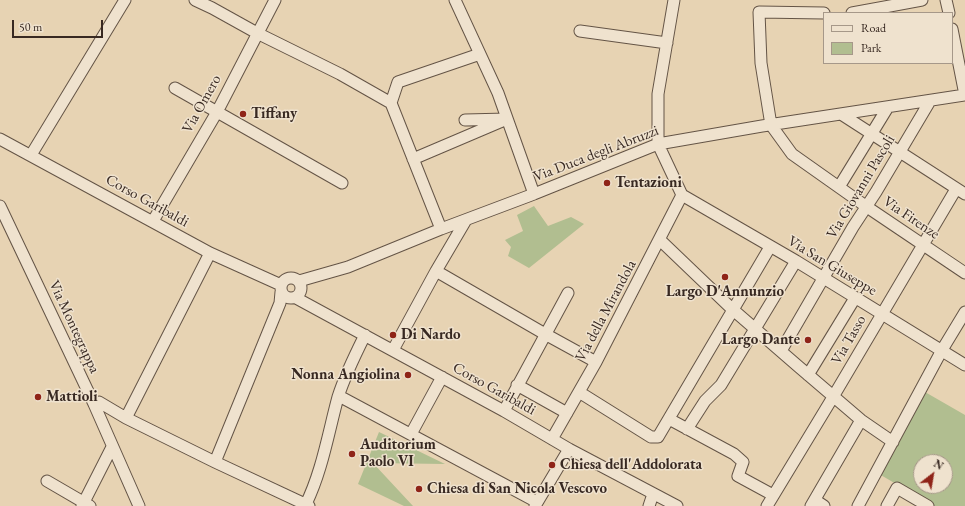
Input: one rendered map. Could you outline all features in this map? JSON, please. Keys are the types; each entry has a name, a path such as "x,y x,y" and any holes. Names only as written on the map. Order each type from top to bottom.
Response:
{"street":[{"path":"31,155 125,0"},
{"path":"195,0 257,34 340,74 391,103 441,229"},
{"name":"Via Omero","path":"153,221 217,112 276,0"},
{"path":"455,0 498,93 534,194"},
{"path":"674,0 658,94 658,144 682,195"},
{"path":"857,12 922,0"},
{"path":"946,0 949,12"},
{"path":"771,125 761,63 759,12 823,13"},
{"path":"580,30 667,43"},
{"path":"953,34 965,95"},
{"path":"391,103 398,82 480,54"},
{"path":"175,88 342,183"},
{"name":"Via Duca degli Abruzzi","path":"299,281 348,267 658,144 965,95"},
{"name":"Via Giovanni Pascoli","path":"781,351 853,227 930,101"},
{"path":"839,187 888,107"},
{"path":"840,114 961,192"},
{"path":"465,120 507,119"},
{"path":"413,159 507,119"},
{"name":"Via Firenze","path":"771,125 792,154 965,273"},
{"name":"Corso Garibaldi","path":"0,139 210,253 281,289"},
{"name":"Via Tasso","path":"767,506 834,397 923,244 961,192"},
{"name":"Via della Mirandola","path":"552,439 596,362 682,195"},
{"name":"Via San Giuseppe","path":"682,195 796,261 965,365"},
{"name":"Via Montegrappa","path":"0,206 94,404 139,506"},
{"path":"393,350 466,220"},
{"path":"660,240 734,310 808,375 861,420 893,442"},
{"path":"579,392 652,437 658,437 770,247"},
{"path":"103,425 126,418 210,253"},
{"path":"688,429 705,402 721,386 796,261"},
{"path":"436,271 596,362"},
{"path":"215,462 280,303 281,289 284,280 290,278 299,281 301,290 296,298 292,299 286,297 281,289"},
{"path":"504,411 568,292"},
{"name":"Corso Garibaldi","path":"296,298 504,411 569,449 676,506"},
{"path":"808,375 855,298"},
{"path":"858,506 942,350 965,312"},
{"path":"94,404 99,402 126,418 307,506 318,475 326,440 346,374 365,335"},
{"path":"411,434 442,377"},
{"path":"517,385 567,413"},
{"path":"339,396 411,434 536,504 569,449"},
{"path":"669,419 734,454 743,462 738,476 774,495"},
{"path":"817,504 861,420"},
{"path":"47,481 86,505 112,447"},
{"path":"887,506 897,488 928,506"},
{"path":"649,506 653,494"}],"green space":[{"path":"534,206 548,226 571,217 584,224 529,268 508,256 511,247 505,240 523,231 517,215"},
{"path":"925,392 965,415 965,506 934,506 913,494 953,494 953,454 913,454 913,494 879,474"},
{"path":"379,432 445,464 373,463 413,506 404,506 358,484"}],"place":[{"name":"Tiffany","path":"243,114"},
{"name":"Tentazioni","path":"607,183"},
{"name":"Largo D'Annunzio","path":"725,277"},
{"name":"Di Nardo","path":"393,335"},
{"name":"Largo Dante","path":"808,340"},
{"name":"Nonna Angiolina","path":"408,375"},
{"name":"Mattioli","path":"38,397"},
{"name":"Auditorium Paolo VI","path":"352,454"},
{"name":"Chiesa dell'Addolorata","path":"552,465"},
{"name":"Chiesa di San Nicola Vescovo","path":"419,489"}]}
